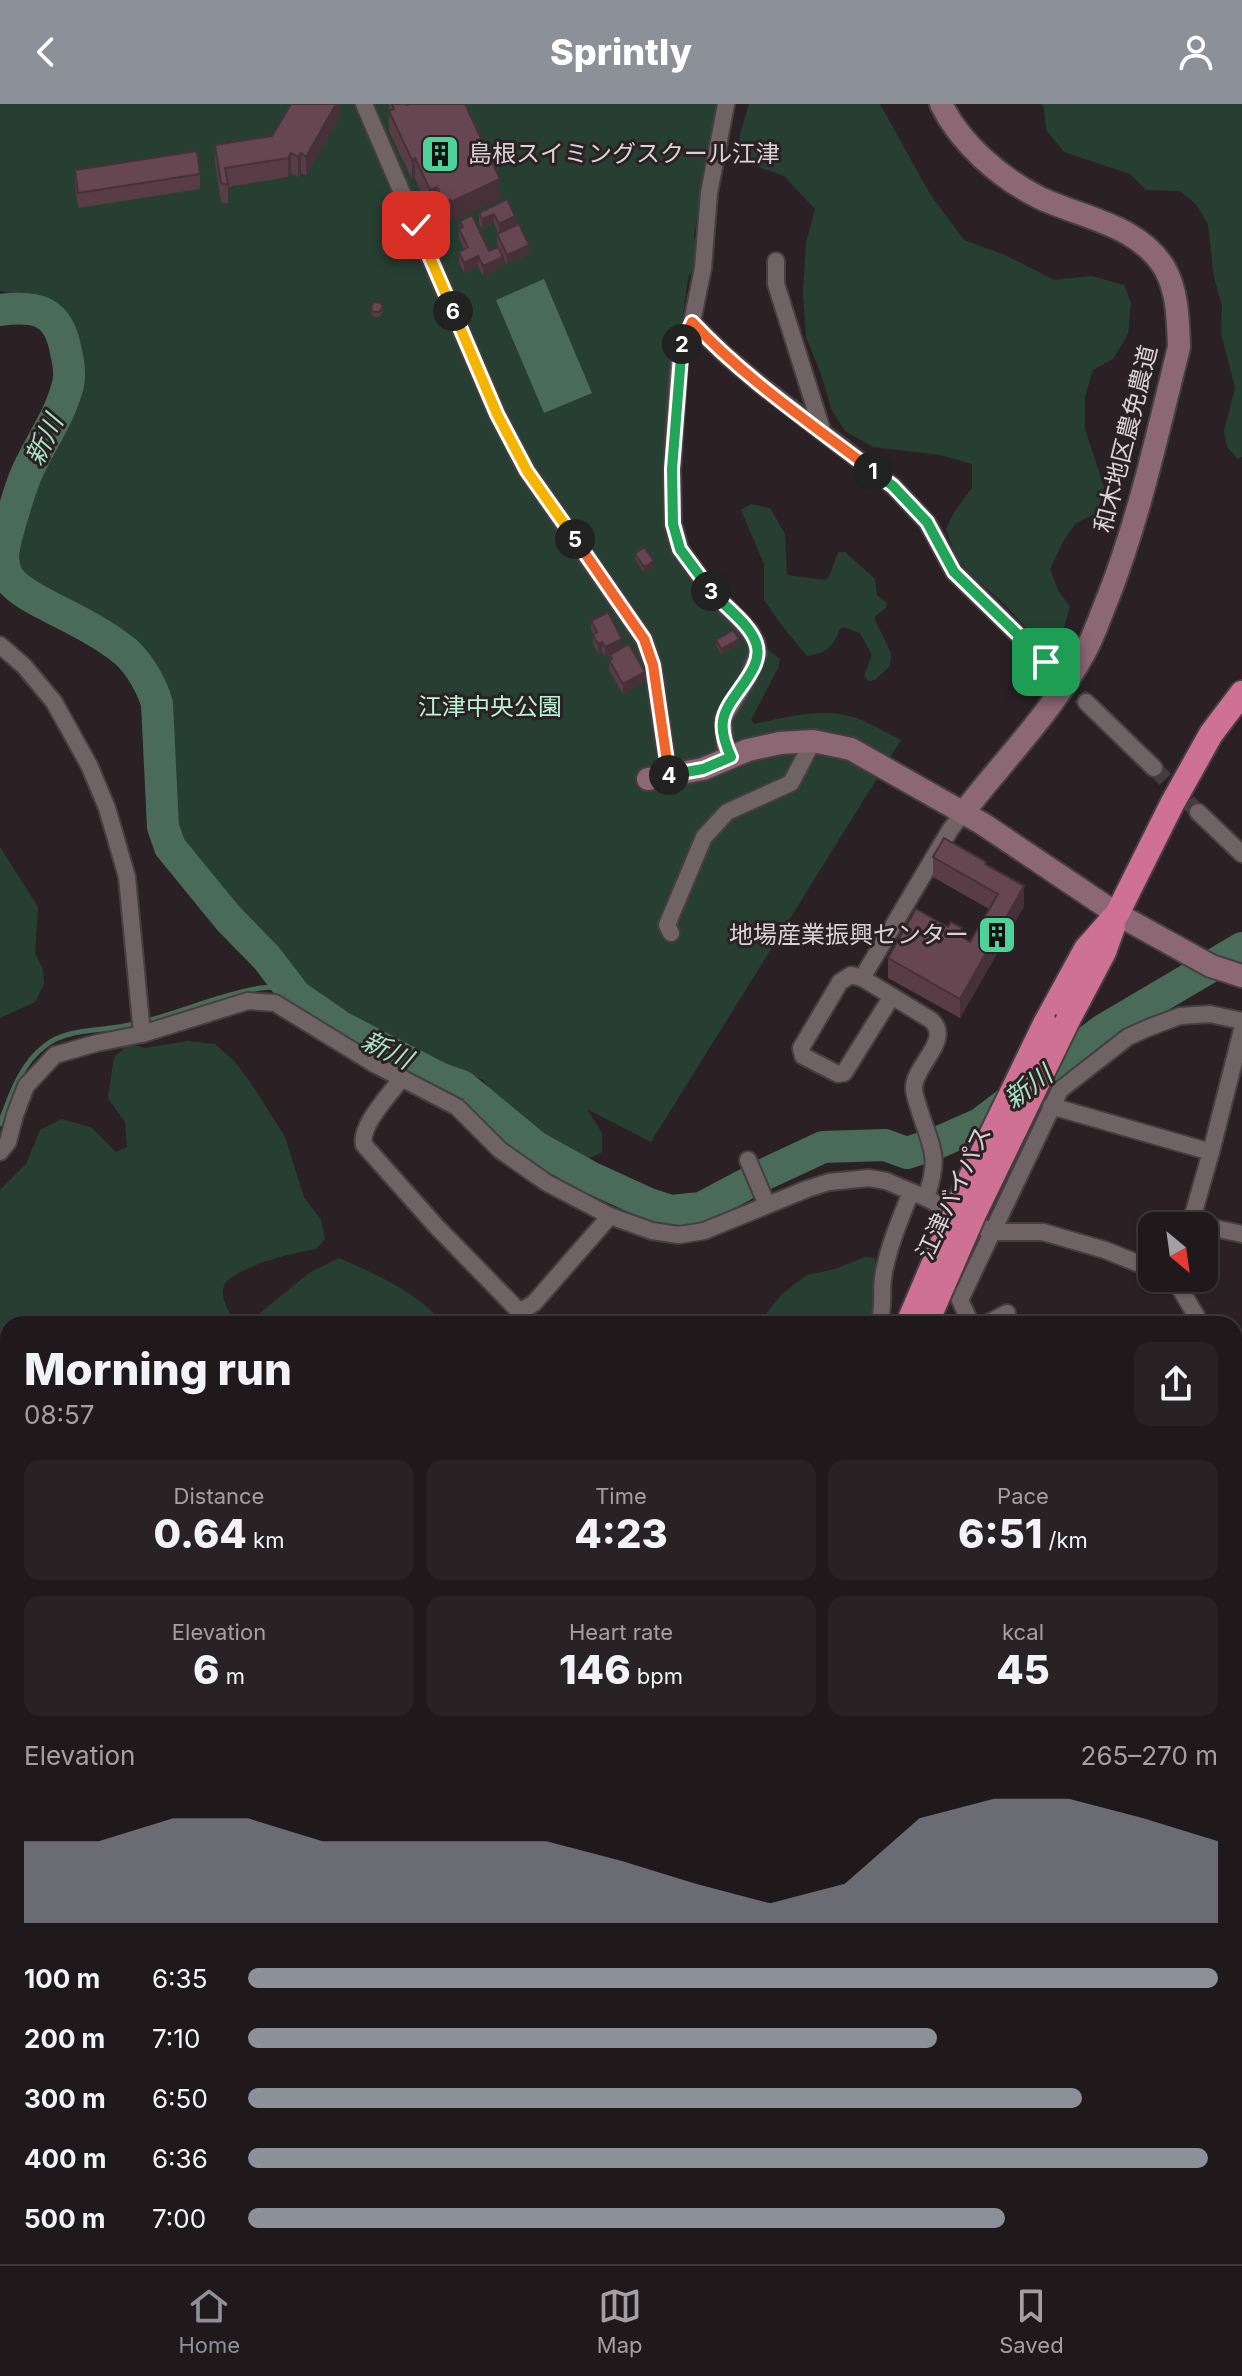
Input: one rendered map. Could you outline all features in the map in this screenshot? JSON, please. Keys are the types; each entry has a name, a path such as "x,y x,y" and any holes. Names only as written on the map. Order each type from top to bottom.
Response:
{"highway":[{"name":"江津バイパス","path":"917,1316 974,1214 1057,1022 1104,952 1117,914 1211,734 1242,693"}],"street":[{"path":"364,104 502,424 527,471 644,639 653,665 658,777 703,769 731,757 780,743 813,741 851,749 983,824 1117,914 1211,966 1241,976"},
{"path":"726,104 713,164 703,268 692,322 680,348 672,469 676,541 709,589 750,631 756,642 758,653 748,678 723,719 725,745 731,757"},
{"name":"和木地区農免農道","path":"941,104 949,120 976,151 1011,180 1039,197 1124,231 1141,241 1165,270 1172,288 1179,347 1143,492 1095,632 1049,708 963,813"},
{"path":"776,261 776,284 823,433"},
{"path":"692,322 724,354 893,486 927,522 954,572 1046,662"},
{"path":"0,645 24,666 54,702 89,765 107,808 127,877 142,1034"},
{"path":"1086,702 1154,768"},
{"path":"671,933 667,925 704,837 727,812 791,783 813,741"},
{"path":"1198,812 1242,854"},
{"path":"862,978 934,855 963,813"},
{"path":"882,1316 883,1274 900,1218 934,1172 935,1155 914,1089 919,1069 937,1042 938,1030 931,1020 892,996 862,978 851,975 840,982 801,1048 803,1056 838,1074 844,1073 892,996"},
{"path":"0,1152 8,1142 26,1086 55,1055 142,1034 248,1001 275,1003 376,1065 457,1107 500,1150 547,1183 610,1216 652,1231 679,1235 704,1231 765,1199 851,1179 869,1178 886,1181 919,1195 992,1232 1043,1232 1138,1263"},
{"path":"967,1316 960,1300 1060,1090 1128,1037 1148,1028 1180,1016 1210,1014 1242,1021"},
{"path":"1199,1212 1211,1152 1242,1030"},
{"path":"402,1078 365,1129 362,1141 366,1150 513,1306 529,1316 534,1303 610,1216"},
{"path":"1051,1106 1211,1152"},
{"path":"750,1165 765,1199"},
{"path":"1218,1229 1242,1234"},
{"path":"1182,1292 1196,1316"},
{"path":"1001,1316 1007,1313"}],"green space":[{"name":"江津中央公園","path":"0,104 720,104 718,121 708,147 694,236 698,249 696,265 688,278 678,353 685,366 678,520 699,566 761,633 767,649 780,659 751,720 754,724 801,715 837,714 862,720 901,740 651,1142 587,1109 602,1133 602,1152 582,1162 555,1152 502,1107 483,1080 358,1026 312,999 182,852 169,824 163,695 149,663 128,640 107,625 33,593 14,570 12,552 18,525 52,446 75,413 82,377 81,346 69,323 47,307 0,290"},
{"path":"749,104 880,104 930,194 964,240 1005,255 1054,280 1092,276 1124,285 1131,303 1128,334 1113,359 1093,370 1085,396 1085,429 1104,487 1097,513 1076,523 1050,569 1058,590 1070,607 1062,633 1039,641 956,557 946,529 972,488 972,464 940,455 873,447 845,431 832,411 806,337 803,293 806,243 815,209 784,176 747,163 739,138"},
{"path":"1041,104 1242,104 1242,457 1238,459 1227,447 1224,431 1235,388 1221,333 1222,306 1214,277 1208,224 1196,204 1180,191 1146,190 1130,174 1064,152 1046,130"},
{"path":"751,504 770,508 785,534 787,575 825,580 838,552 845,552 875,579 877,595 887,603 875,620 891,653 890,666 875,680 868,681 864,676 872,655 860,633 844,627 828,649 807,656 783,627 764,600 764,564 741,510"},
{"path":"0,847 38,907 35,953 43,969 44,984 35,1002 0,1018"},
{"path":"188,1041 215,1044 235,1062 285,1137 304,1197 321,1220 325,1239 316,1249 251,1267 229,1279 223,1294 231,1316 0,1316 0,1190 26,1164 40,1130 62,1119 92,1128 116,1152 127,1147 125,1122 108,1098 114,1057 129,1044 145,1048"},
{"path":"865,1257 875,1258 877,1283 873,1316 764,1316 782,1294 807,1275 835,1269"},
{"path":"339,1258 382,1278 437,1316 256,1316 309,1273"}],"shaded area":[{"path":"544,279 592,393 544,413 496,300"}],"building":[{"path":"291,104 336,104 306,157 301,153 298,157 291,153 288,158 225,168 228,185 221,183 215,145 272,136"},
{"name":"島根スイミングスクール江津","path":"392,104 465,104 500,179 444,203 437,187 430,190 415,158 412,160 389,111 394,109"},
{"path":"197,151 200,174 78,193 75,170"},
{"path":"507,199 515,216 499,224 494,214 482,219 479,213"},
{"path":"472,215 489,251 498,247 503,257 483,266 478,256 464,263 459,252 468,247 459,229 463,227 460,221"},
{"path":"519,224 529,245 507,255 497,234"},
{"path":"374,302 381,303 383,307 379,312 373,312 371,307"},
{"path":"644,547 654,561 644,567 635,554"},
{"path":"608,612 622,639 605,647 602,642 598,644 593,635 597,632 591,621"},
{"path":"733,630 739,639 721,649 716,640"},
{"path":"629,644 645,672 623,684 609,660 612,659 610,655"},
{"path":"944,838 1024,886 960,999 888,958 916,909 948,927 951,922 962,928 958,935 970,942 998,894 933,857"}],"waterway":[{"name":"新川","path":"0,310 36,310 52,319 63,338 69,374 60,407 29,467 19,495 4,548 6,571 12,582 26,593 118,645 145,676 157,704 163,827 170,847 296,996 341,1027 439,1078 462,1086 536,1147 590,1177 671,1211 701,1208 823,1147 885,1145 907,1153 937,1143 980,1124 1103,1030 1242,948"},
{"path":"0,1124 17,1081 37,1052 53,1040 77,1032 130,1025 261,988 279,988 296,996"}],"tunnel":[{"path":"1046,662 1086,702"},
{"path":"1154,768 1198,812"}],"place":[{"name":"島根スイミングスクール江津","path":"440,154"},
{"name":"地場産業振興センター","path":"997,935"}],"route":[{"path":"416,225 497,414 527,471 644,639 653,665 669,776 703,769 731,757 725,745 723,719 748,678 758,653 750,631 709,589 684,555 674,533 672,469 680,348 692,322 761,385 893,486 927,522 954,572 966,586 1046,662"}]}
